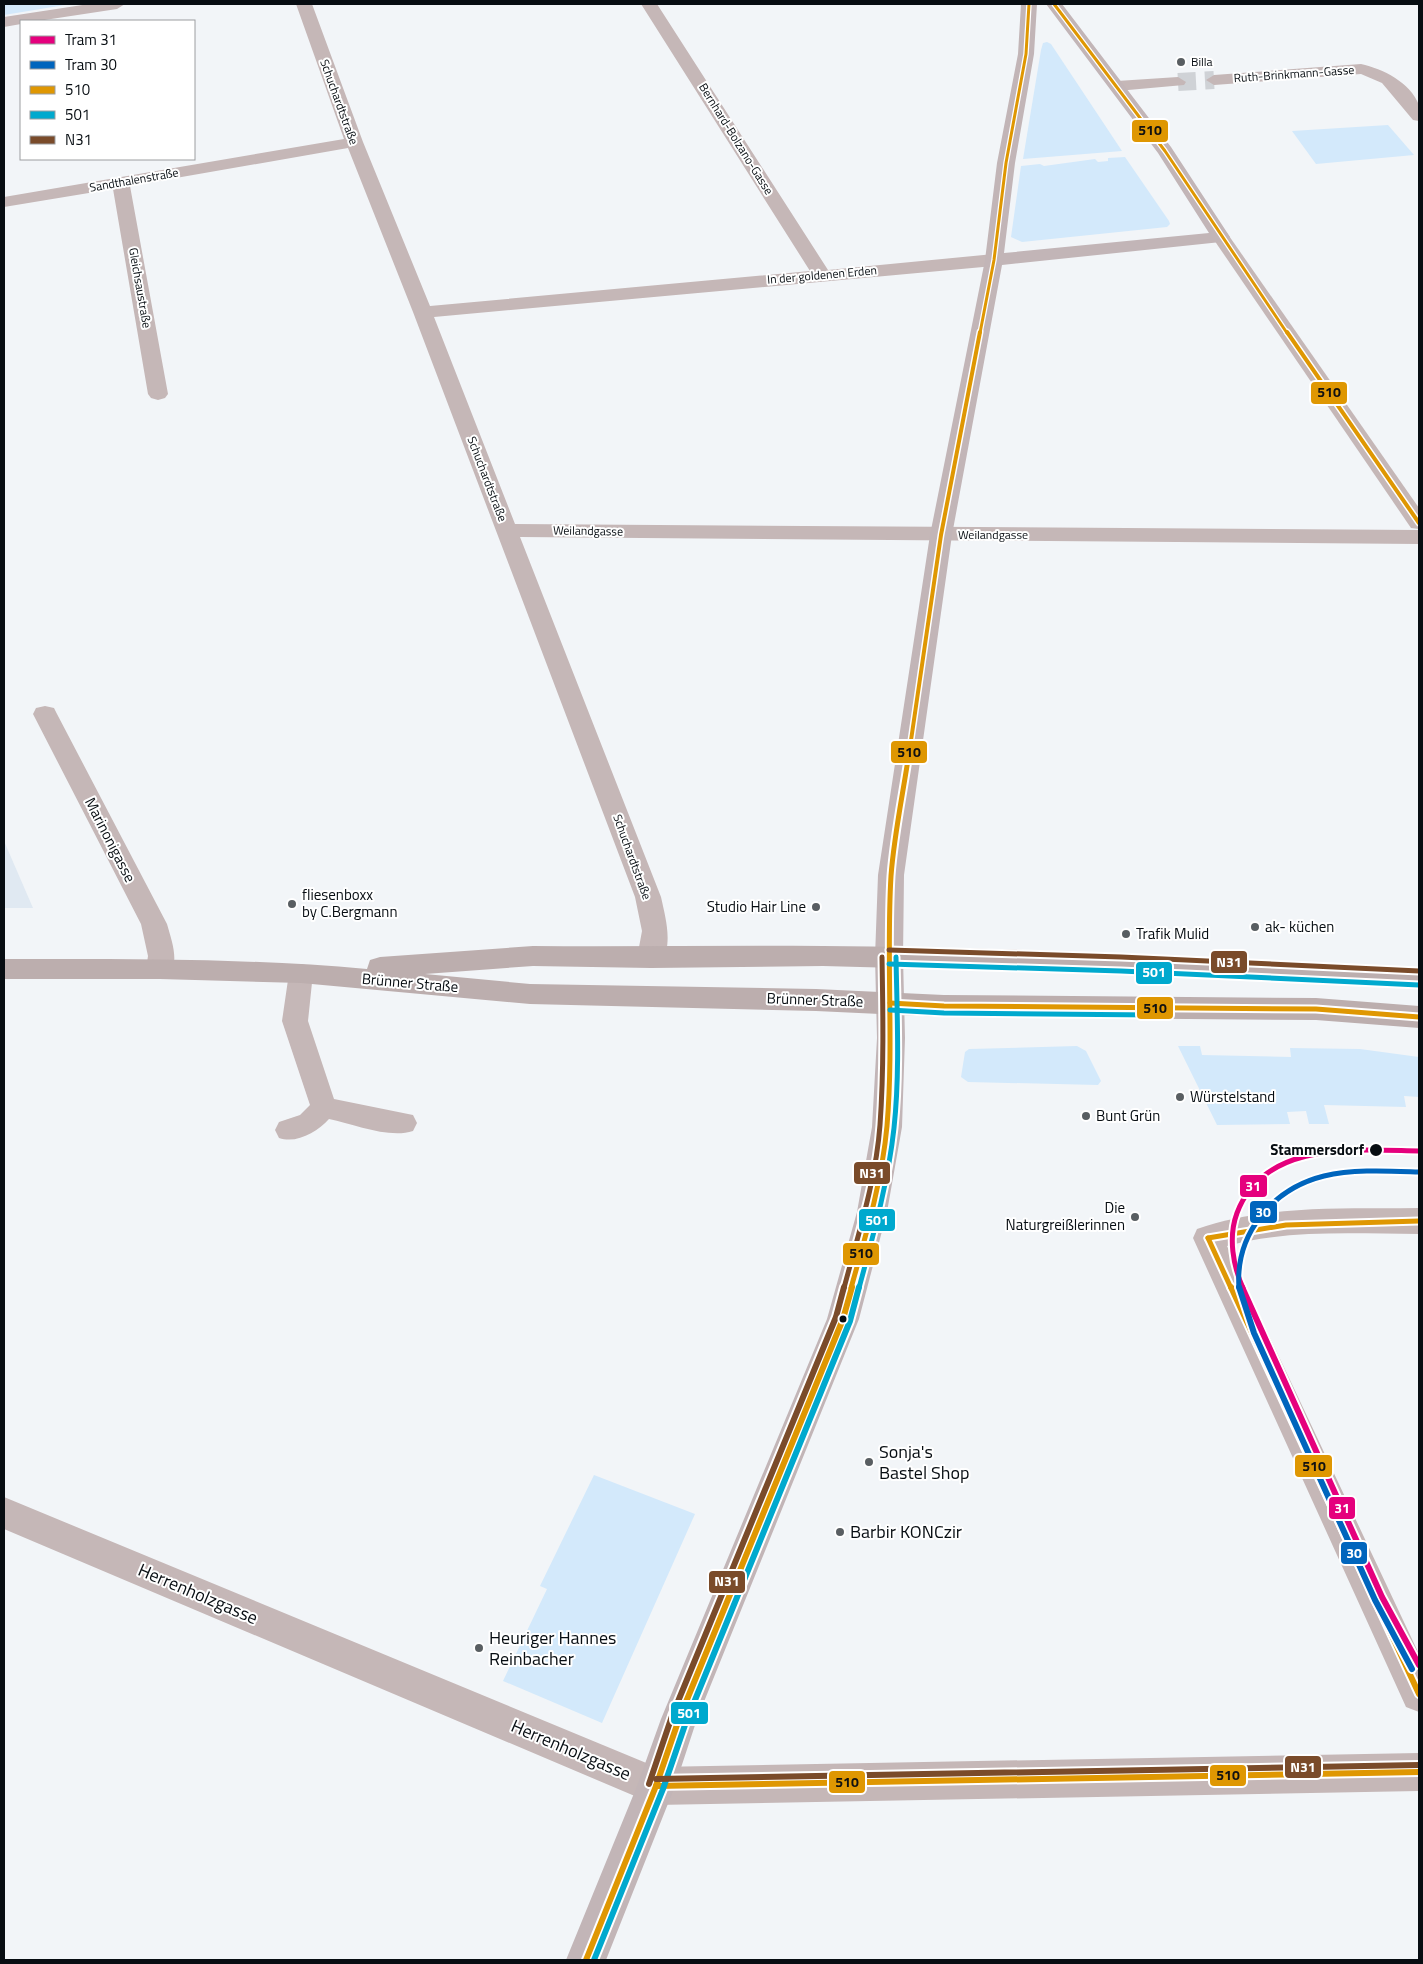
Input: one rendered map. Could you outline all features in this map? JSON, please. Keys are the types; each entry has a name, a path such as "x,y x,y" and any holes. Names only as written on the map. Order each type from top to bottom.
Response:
{"main road":[{"path":"586,1960 656,1786 679,1719 843,1319 872,1212 887,1127 891,1038 889,957 891,875 941,535 994,260 1006,163 1026,54 1029,4"},
{"path":"1054,4 1165,151 1221,237"},
{"name":"In der goldenen Erden","path":"994,260 1221,237"},
{"name":"Brünner Straße","path":"301,973 533,956 651,958 889,957 1121,964 1419,978"},
{"name":"Brünner Straße","path":"4,969 160,969 301,973 530,994 944,1006 1316,1010 1419,1017"}],"street":[{"path":"4,22 117,4"},
{"name":"Schuchardtstraße","path":"304,4 354,142 423,312 648,896 656,931 651,958"},
{"name":"Bernhard-Bolzano-Gasse","path":"649,4 822,275"},
{"name":"Ruth-Brinkmann-Gasse","path":"1214,80 1361,69 1374,71 1386,76 1419,116"},
{"path":"1117,86 1178,82"},
{"name":"Sandthalenstraße","path":"4,202 354,142"},
{"name":"Gleichsaustraße","path":"121,182 158,394"},
{"path":"1221,237 1419,524"},
{"name":"In der goldenen Erden","path":"423,312 994,260"},
{"name":"Weilandgasse","path":"507,530 941,535 1419,536"},
{"name":"Marinonigasse","path":"45,714 154,924 162,956 160,969"},
{"path":"1419,1221 1311,1223 1232,1230 1208,1238 1419,1694"},
{"name":"Herrenholzgasse","path":"4,1513 656,1786 1419,1772"}],"lane":[{"path":"301,973 295,1021 324,1107"},
{"path":"324,1107 387,1122 404,1123"},
{"path":"288,1130 309,1123 324,1107"}],"shaded area":[{"path":"4,4 71,4 4,15"},
{"path":"1043,43 1051,44 1122,151 1023,159 1041,50"},
{"path":"1388,125 1414,155 1316,164 1292,131"},
{"path":"1125,157 1169,221 1170,224 1167,227 1022,242 1011,237 1021,166 1040,164 1044,166 1095,159 1098,162 1108,161 1108,158"},
{"path":"4,841 33,908 4,908"},
{"path":"1077,1046 1086,1051 1101,1081 1098,1085 968,1082 961,1077 965,1052 969,1049"},
{"path":"1178,1046 1200,1046 1202,1055 1291,1057 1290,1048 1360,1049 1419,1057 1419,1097 1404,1096 1406,1107 1324,1105 1329,1124 1309,1124 1306,1111 1287,1112 1290,1124 1217,1125"},
{"path":"594,1475 695,1514 602,1723 503,1681 547,1589 540,1586"}],"tunnel":[{"path":"1178,82 1214,80"}],"tram line":[{"name":"31","path":"1419,1151 1362,1150 1327,1152 1309,1155 1276,1168 1250,1190 1241,1204 1234,1220 1232,1239 1241,1284 1382,1597 1419,1665"},
{"name":"30","path":"1412,1669 1375,1600 1254,1333 1240,1292 1239,1266 1243,1248 1250,1231 1260,1215 1273,1202 1305,1182 1324,1176 1347,1173 1371,1171 1419,1172"}],"transit line":[{"name":"510","path":"586,1960 656,1786 679,1719 843,1319 872,1212 887,1127 891,1038 889,957 891,875 941,535 994,260 1006,163 1026,54 1029,4"},
{"name":"510","path":"1054,4 1165,151 1221,237 1419,523"},
{"name":"N31","path":"889,950 1121,957 1419,971"},
{"name":"N31","path":"649,1784 672,1716 836,1317 865,1210 880,1126 883,1038 882,957"},
{"name":"501","path":"594,1960 663,1789 686,1722 850,1321 879,1214 894,1128 898,1038 896,957"},
{"name":"501","path":"889,964 1121,971 1419,985"},
{"name":"510","path":"890,1003 944,1006 1316,1009 1419,1017"},
{"name":"501","path":"890,1010 944,1013 1155,1015"},
{"name":"510","path":"1208,1238 1234,1232 1286,1225 1419,1221"},
{"name":"510","path":"1208,1238 1419,1694"},
{"name":"N31","path":"656,1779 1419,1765"},
{"name":"510","path":"656,1786 1419,1772"}],"place":[{"name":"Billa","path":"1181,62"},
{"name":"fliesenboxx by C.Bergmann","path":"292,904"},
{"name":"Studio Hair Line","path":"816,907"},
{"name":"ak- küchen","path":"1255,927"},
{"name":"Trafik Mulid","path":"1126,934"},
{"name":"Würstelstand","path":"1180,1097"},
{"name":"Bunt Grün","path":"1086,1116"},
{"name":"Stammersdorf","path":"1376,1150"},
{"name":"Die Naturgreißlerinnen","path":"1135,1217"},
{"name":"Sonja's Bastel Shop","path":"869,1462"},
{"name":"Barbir KONCzir","path":"840,1532"},
{"name":"Heuriger Hannes Reinbacher","path":"479,1648"}]}
